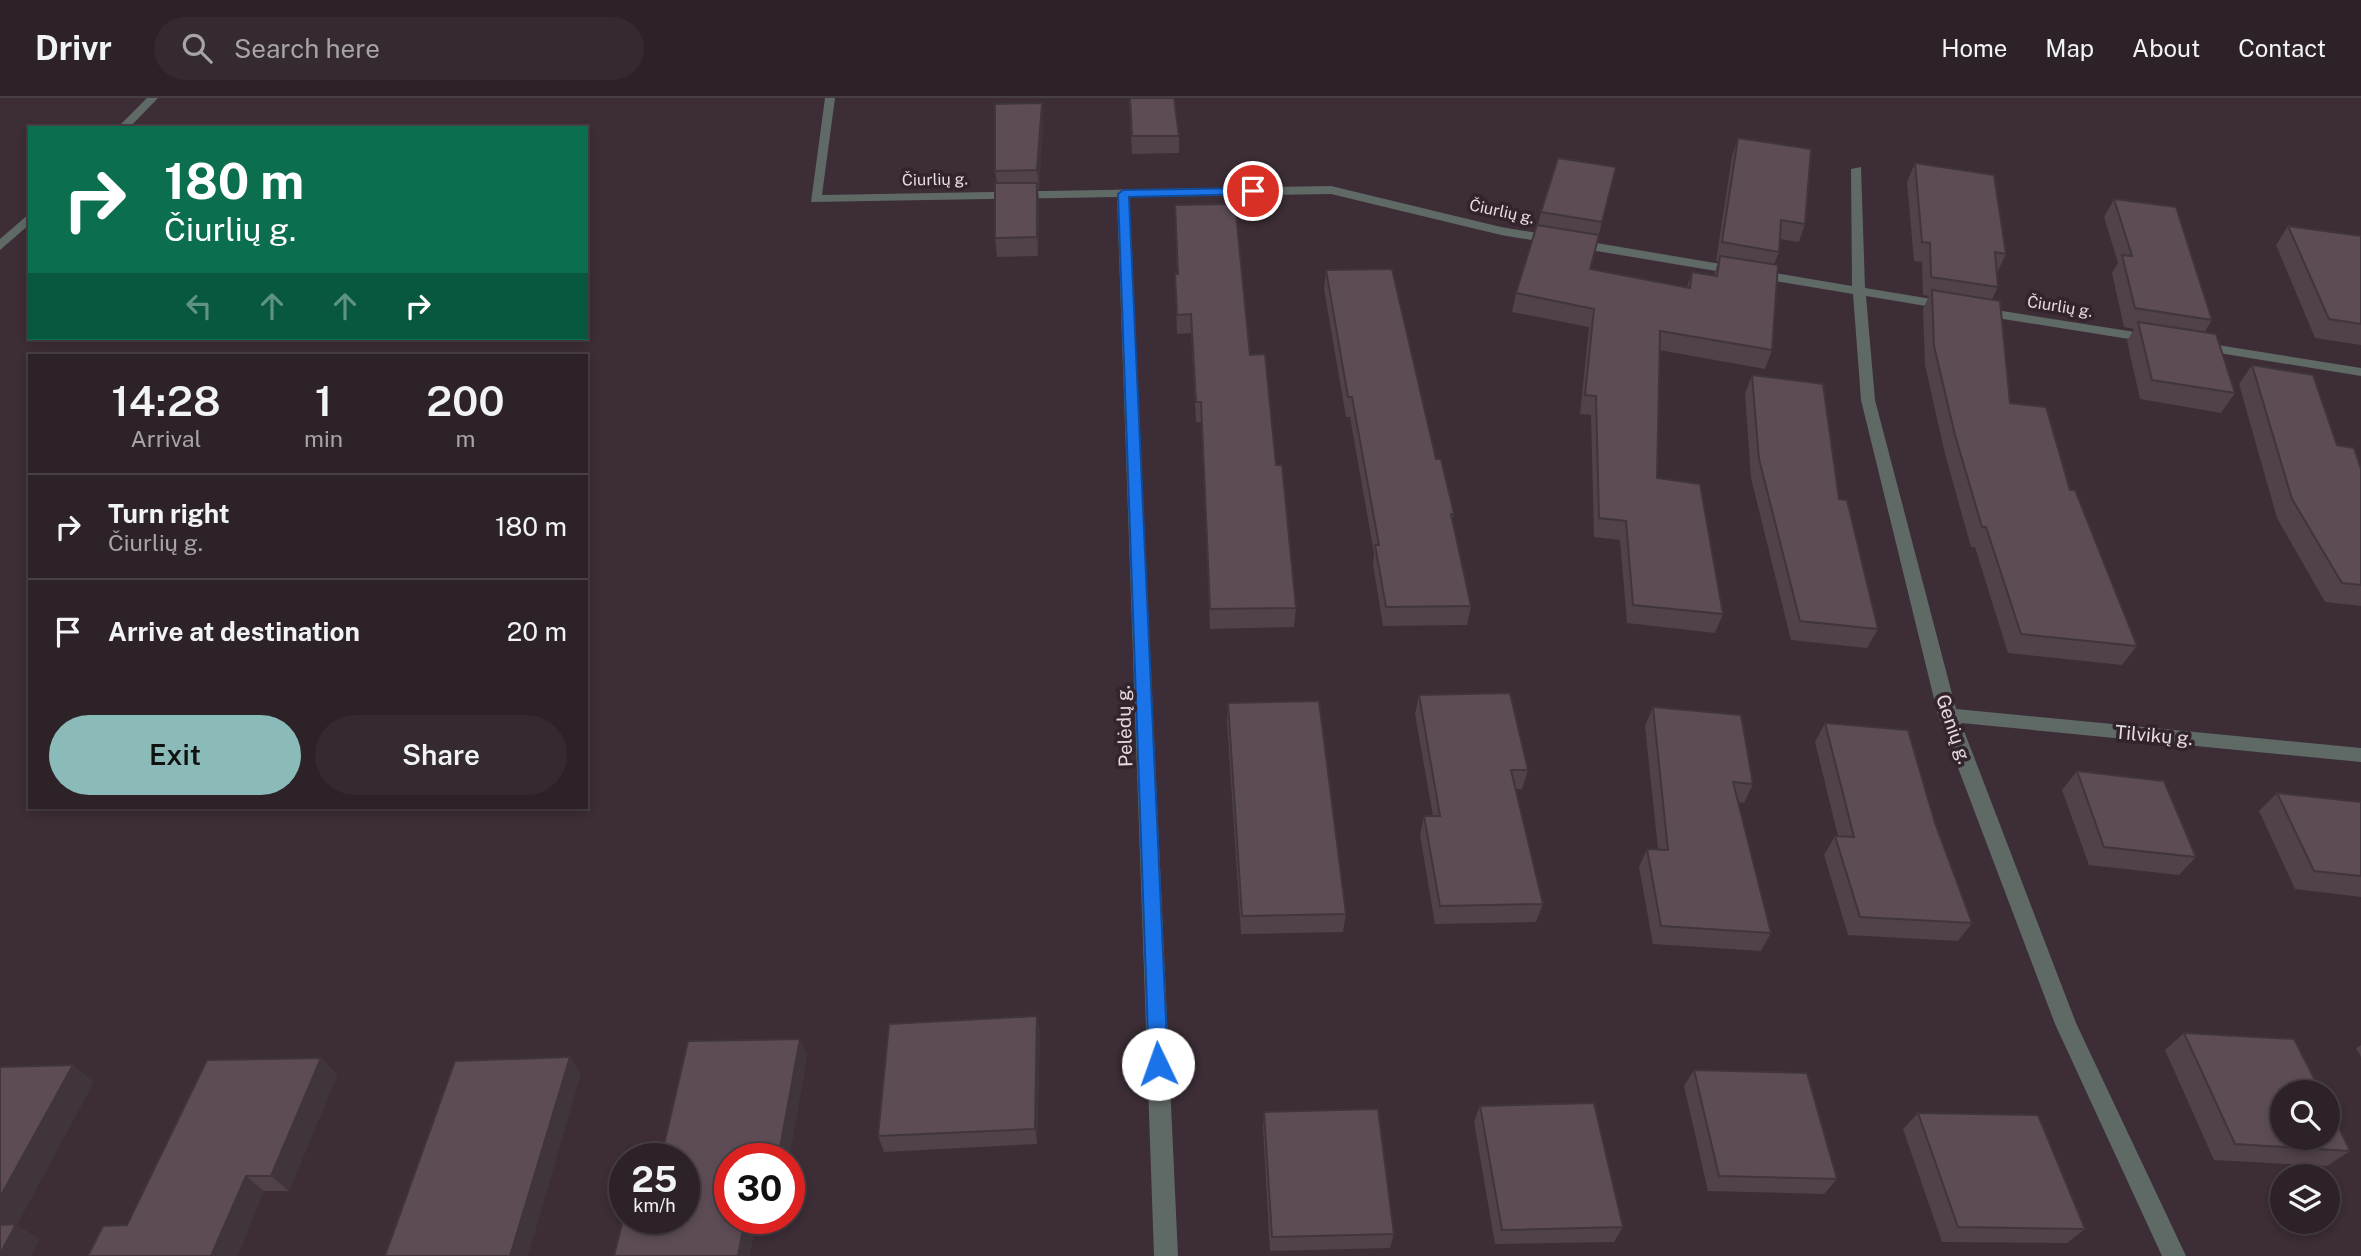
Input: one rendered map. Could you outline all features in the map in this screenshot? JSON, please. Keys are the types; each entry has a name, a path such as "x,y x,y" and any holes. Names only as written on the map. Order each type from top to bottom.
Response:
{"street":[{"path":"124,126 153,98"},
{"name":"Čiurlių g.","path":"830,98 815,199 1331,190 1501,231 2163,340"},
{"name":"Genių g.","path":"1857,169 1859,292 1868,400 1947,716 2066,1024 2174,1256"},
{"name":"Pelėdų g.","path":"1123,194 1166,1256"},
{"path":"0,246 28,219"},
{"path":"2191,345 2361,372"},
{"name":"Tilvikų g.","path":"1947,716 2361,755"}],"building":[{"path":"1130,98 1174,98 1179,136 1132,136"},
{"path":"1042,103 1037,170 995,171 995,104"},
{"path":"1738,138 1811,149 1805,224 1781,220 1779,252 1722,242"},
{"path":"1558,158 1616,167 1602,222 1541,212"},
{"path":"1915,163 1994,175 2006,254 1995,252 1998,287 1931,277 1930,243 1922,242"},
{"path":"995,183 1037,183 1037,237 995,238"},
{"path":"2114,199 2176,207 2212,320 2135,308 2122,255 2132,256"},
{"path":"1235,204 1250,355 1265,354 1276,465 1282,465 1296,608 1210,609 1201,402 1196,402 1191,314 1177,315 1175,205"},
{"path":"1537,225 1599,235 1590,269 1690,288 1692,272 1717,276 1720,256 1778,265 1772,350 1660,331 1657,478 1700,484 1723,614 1633,605 1626,521 1599,518 1596,396 1585,395 1594,309 1516,293"},
{"path":"2288,226 2361,236 2361,324 2329,319"},
{"path":"1392,269 1436,459 1441,459 1454,514 1451,514 1471,606 1386,607 1375,545 1379,545 1352,397 1348,397 1326,270"},
{"path":"1932,290 2000,301 2010,403 2046,407 2070,490 2075,490 2137,646 2021,634 1986,527 1982,527 1955,435 1934,346"},
{"path":"2138,322 2216,334 2235,393 2152,380"},
{"path":"2252,365 2313,375 2337,445 2354,448 2361,469 2361,585 2342,583 2292,499"},
{"path":"1752,375 1823,384 1839,499 1847,500 1878,629 1800,621 1759,459"},
{"path":"1510,693 1528,770 1511,770 1543,904 1440,906 1424,816 1440,816 1419,695"},
{"path":"1319,701 1346,914 1242,916 1228,703"},
{"path":"1653,707 1741,715 1753,784 1733,782 1771,933 1661,926 1647,849 1668,850"},
{"path":"1825,723 1908,730 1935,823 1972,923 1860,917 1835,836 1854,837"},
{"path":"2077,771 2164,781 2196,857 2104,847"},
{"path":"2277,793 2361,802 2361,876 2314,871"},
{"path":"1037,1016 1035,1129 878,1136 889,1024"},
{"path":"2184,1033 2294,1039 2315,1080 2270,1080 2270,1146 2235,1144"},
{"path":"800,1039 781,1143 714,1143 714,1234 742,1234 738,1256 614,1256 620,1234 700,1234 700,1143 664,1143 688,1041"},
{"path":"570,1057 510,1256 385,1256 455,1061"},
{"path":"321,1058 271,1176 246,1176 211,1256 88,1256 103,1226 127,1225 207,1060"},
{"path":"73,1065 0,1197 0,1067"},
{"path":"1694,1070 1807,1073 1837,1179 1719,1176"},
{"path":"1594,1103 1623,1227 1502,1230 1480,1106"},
{"path":"1378,1109 1394,1234 1272,1237 1264,1112"},
{"path":"1918,1113 2038,1115 2085,1229 1958,1227"},
{"path":"2340,1130 2350,1151 2334,1150 2340,1150"},
{"path":"16,1224 0,1254 0,1225"}],"route":[{"path":"1158,1064 1123,194 1253,191"}]}
